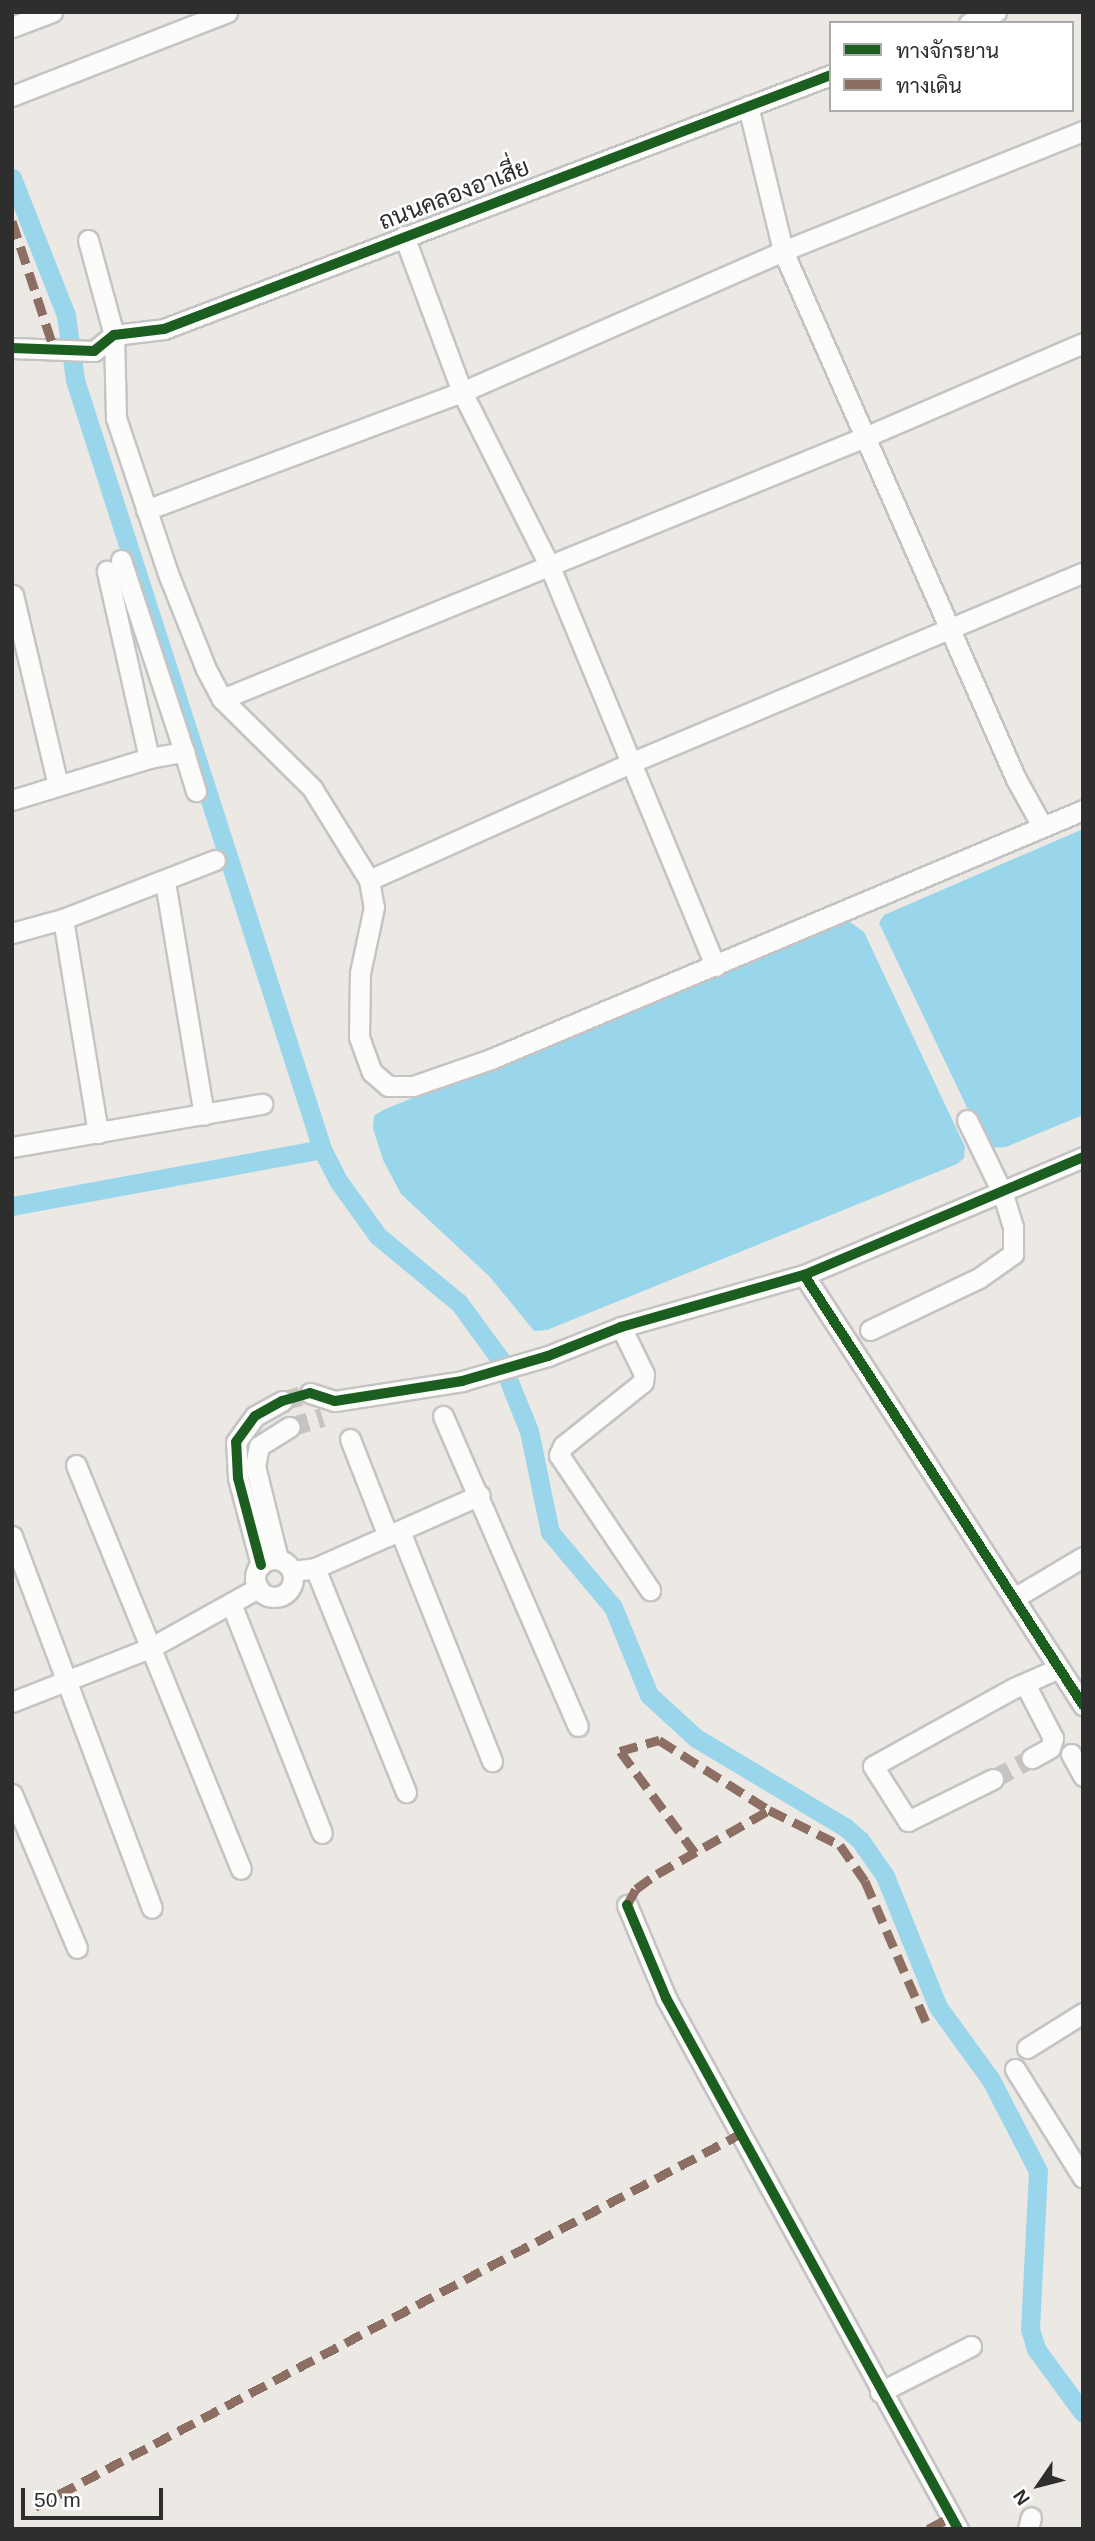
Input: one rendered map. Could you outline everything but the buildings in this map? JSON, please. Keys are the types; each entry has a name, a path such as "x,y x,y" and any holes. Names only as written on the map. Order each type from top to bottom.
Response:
{"street":[{"path":"12,27 52,12"},
{"path":"12,96 227,12"},
{"path":"973,21 996,12"},
{"name":"ถนนคลองอาเสี่ย","path":"114,335 164,329 829,76"},
{"path":"748,106 783,251 1016,779 1042,827"},
{"path":"146,510 462,392 783,251 1083,131"},
{"path":"404,236 462,392 550,567 715,967"},
{"path":"88,240 114,335 116,418 146,510 222,699 312,788 369,880 374,907 360,973 359,1037 372,1072 388,1086 413,1086 491,1059 1083,810"},
{"path":"12,348 94,351 114,335"},
{"path":"222,699 865,437 1083,343"},
{"path":"149,758 114,566 197,791"},
{"path":"369,880 631,762 1083,573"},
{"path":"13,595 58,785"},
{"path":"12,800 149,758 184,752"},
{"path":"12,933 63,919 165,882 215,860"},
{"path":"165,882 204,1115"},
{"path":"63,919 98,1133"},
{"path":"12,1147 262,1104"},
{"path":"870,1330 979,1279 1013,1254 1013,1227 1002,1192 967,1121"},
{"path":"310,1393 329,1409 462,1381 548,1356 621,1327 804,1275 1083,1157"},
{"path":"804,1275 1083,1704"},
{"path":"621,1327 643,1374 643,1382 563,1446 559,1455 650,1590"},
{"path":"282,1401 255,1416 236,1442 238,1478 277,1565 293,1583 286,1593 274,1597 258,1588 255,1576 277,1565 315,1568 480,1495"},
{"path":"443,1416 480,1495 578,1726"},
{"path":"277,1565 255,1466 259,1446 290,1427"},
{"path":"350,1439 394,1533 492,1761"},
{"path":"76,1465 241,1869"},
{"path":"12,1536 152,1908"},
{"path":"1014,1598 1083,1557"},
{"path":"315,1568 405,1792"},
{"path":"12,1702 149,1648 232,1606 258,1588"},
{"path":"232,1606 322,1833"},
{"path":"993,1779 908,1821 873,1766 1059,1668"},
{"path":"1025,1684 1054,1738 1050,1748 1032,1758"},
{"path":"1071,1755 1083,1776"},
{"path":"12,1794 77,1948"},
{"path":"627,1905 666,1998 880,2392 958,2529"},
{"path":"1027,2048 1083,2013"},
{"path":"1015,2069 1083,2178"},
{"path":"880,2392 971,2346"}],"water":[{"path":"1083,829 1083,1115 1006,1147 991,1148 984,1143 879,923 884,915"},
{"path":"847,920 864,932 965,1147 964,1158 957,1164 547,1330 534,1331 490,1277 401,1194 383,1160 373,1128 374,1116 383,1110"}],"waterway":[{"path":"12,178 66,315 75,380 322,1149 339,1182 378,1236 459,1303 500,1359 529,1431 550,1532 613,1607 649,1695 696,1738 845,1827 860,1840 885,1876 938,2007 991,2080 1038,2171 1030,2329 1036,2349 1083,2413"},
{"path":"12,1206 322,1149"}],"tunnel":[{"path":"282,1401 310,1393"},
{"path":"290,1427 323,1417"},
{"path":"993,1779 1032,1758"}],"marked path":[{"path":"12,221 54,349"},
{"path":"695,1853 620,1751 659,1740 769,1810 840,1845 865,1881 929,2029"},
{"path":"627,1905 636,1889 657,1874 769,1810"},
{"path":"35,2507 740,2134"},
{"path":"928,2529 951,2517"}],"cycle path":[{"path":"12,348 94,351 114,335 164,329 829,76"},
{"path":"261,1565 238,1478 236,1442 255,1416 282,1401 310,1393 335,1401 462,1381 548,1356 621,1327 804,1275 1083,1157"},
{"path":"804,1275 1083,1705"},
{"path":"627,1905 666,1998 958,2529"}]}
